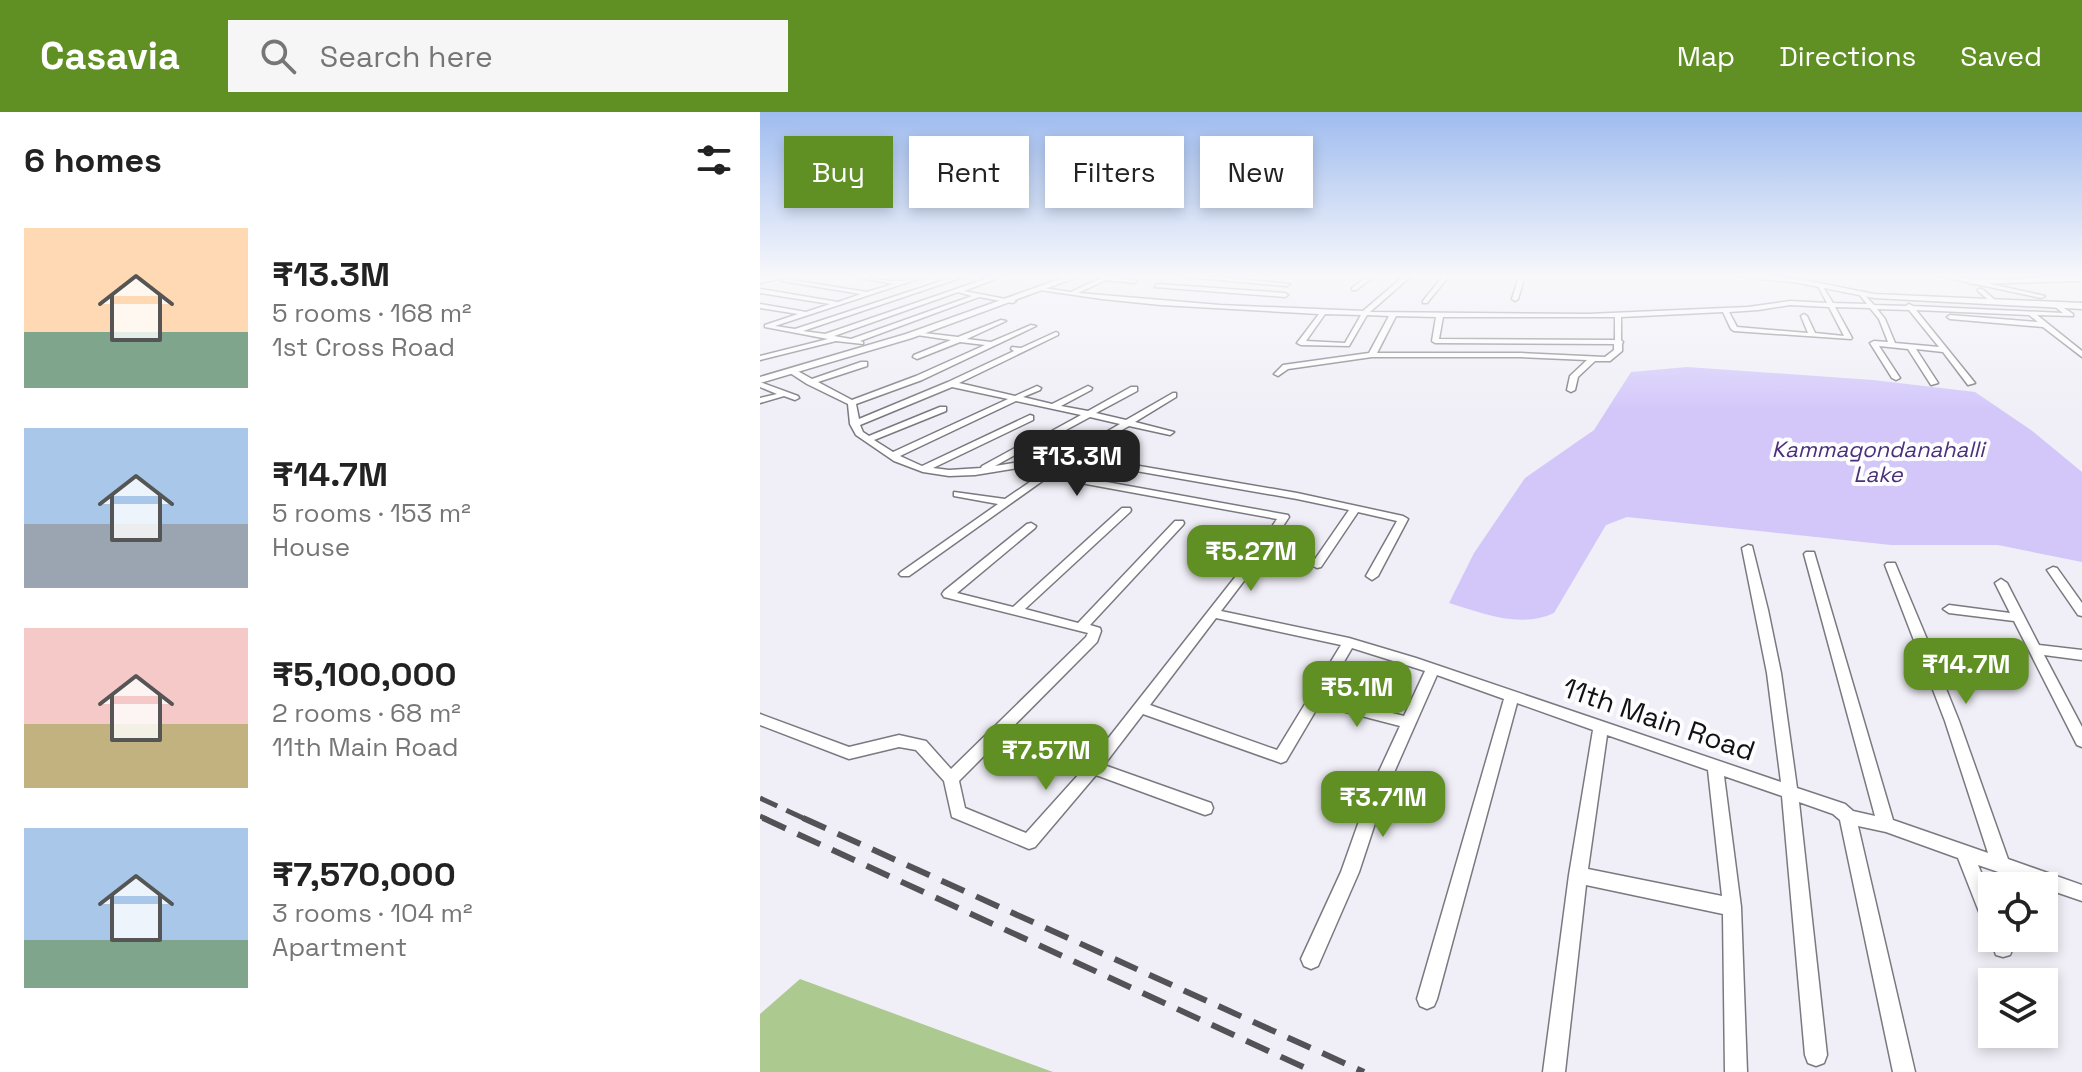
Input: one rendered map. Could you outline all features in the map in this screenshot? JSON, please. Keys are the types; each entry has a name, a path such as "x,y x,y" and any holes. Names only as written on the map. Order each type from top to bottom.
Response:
{"street":[{"path":"798,330 826,321"},
{"path":"827,336 871,321"},
{"path":"853,341 909,321"},
{"path":"760,382 954,321"},
{"path":"917,357 1003,321"},
{"path":"1317,321 1302,344 1347,345 1361,321"},
{"path":"1372,355 1390,321"},
{"path":"1439,321 1435,341 1467,344 1503,340 1620,342"},
{"path":"1467,344 1468,321"},
{"path":"1502,321 1503,340"},
{"path":"1537,321 1542,341"},
{"path":"1573,321 1581,342"},
{"path":"1278,374 1286,367 1372,355 1521,355 1607,359 1616,354 1620,342 1618,321"},
{"path":"1730,321 1734,329 1849,338 1840,321"},
{"path":"1767,321 1771,332"},
{"path":"1806,321 1812,335"},
{"path":"1883,321 1892,345"},
{"path":"1921,321 1971,383"},
{"path":"1989,321 2045,325"},
{"path":"2040,321 2082,355"},
{"path":"764,325 875,346"},
{"path":"852,403 919,378 1033,326"},
{"path":"917,333 1022,350"},
{"path":"854,424 951,384 1056,334"},
{"path":"760,358 840,338"},
{"path":"1896,378 1874,343 1945,350"},
{"path":"1910,346 1934,383"},
{"path":"760,347 778,354"},
{"path":"1571,390 1574,376 1592,360"},
{"path":"810,382 864,364"},
{"path":"791,371 852,403 856,412 854,424 859,433 923,469 975,474 1089,454 1403,519 1372,576"},
{"path":"760,382 795,398"},
{"path":"951,384 1170,432"},
{"path":"895,455 1037,388"},
{"path":"1052,407 1088,388"},
{"path":"1053,434 1134,389"},
{"path":"760,401 784,394"},
{"path":"1063,457 1173,395"},
{"path":"868,439 943,409"},
{"path":"923,469 1030,418"},
{"path":"975,474 1037,439"},
{"path":"905,574 1046,474 1284,517"},
{"path":"958,494 1006,502"},
{"path":"760,719 849,753 899,741 921,745 951,779 958,812 1029,842 1142,708 1262,550 1297,496"},
{"path":"1317,565 1355,509"},
{"path":"1016,611 1126,510"},
{"path":"1082,626 1179,523"},
{"path":"951,779 1092,639 1095,631 948,594 1031,526"},
{"path":"1748,548 1765,613 1789,792 1816,1055"},
{"path":"1810,554 1886,825"},
{"path":"1891,565 2000,862"},
{"path":"2053,570 2082,612"},
{"path":"2001,583 2082,741"},
{"path":"1949,609 2019,618"},
{"name":"11th Main Road","path":"1212,613 1349,642 1433,668 1839,809 1848,817 1886,825 2000,862 2082,893"},
{"path":"1142,708 1281,757 1349,642"},
{"path":"1923,648 1971,655"},
{"path":"2036,649 2082,655"},
{"path":"1311,959 1350,872 1377,793 1433,668"},
{"path":"1427,999 1512,696"},
{"path":"1315,699 1408,723"},
{"path":"1554,1072 1578,875 1601,726"},
{"path":"1715,766 1732,907 1736,1072"},
{"path":"1093,768 1205,808"},
{"path":"1848,817 1904,1072"},
{"path":"1964,851 1978,886"},
{"path":"1578,875 1732,907"}],"green space":[{"path":"800,979 1053,1072 760,1072 760,1014"}],"water":[{"name":"Kammagondanahalli Lake","path":"1687,367 1873,380 1975,392 2031,430 2082,472 2082,562 1998,545 1891,545 1627,517 1606,525 1554,613 1541,618 1515,620 1449,603 1474,553 1525,478 1594,430 1631,372"}],"railway":[{"path":"760,798 807,820"},
{"path":"760,816 768,820"},
{"path":"763,818 1314,1072"},
{"path":"803,818 1364,1072"}]}
